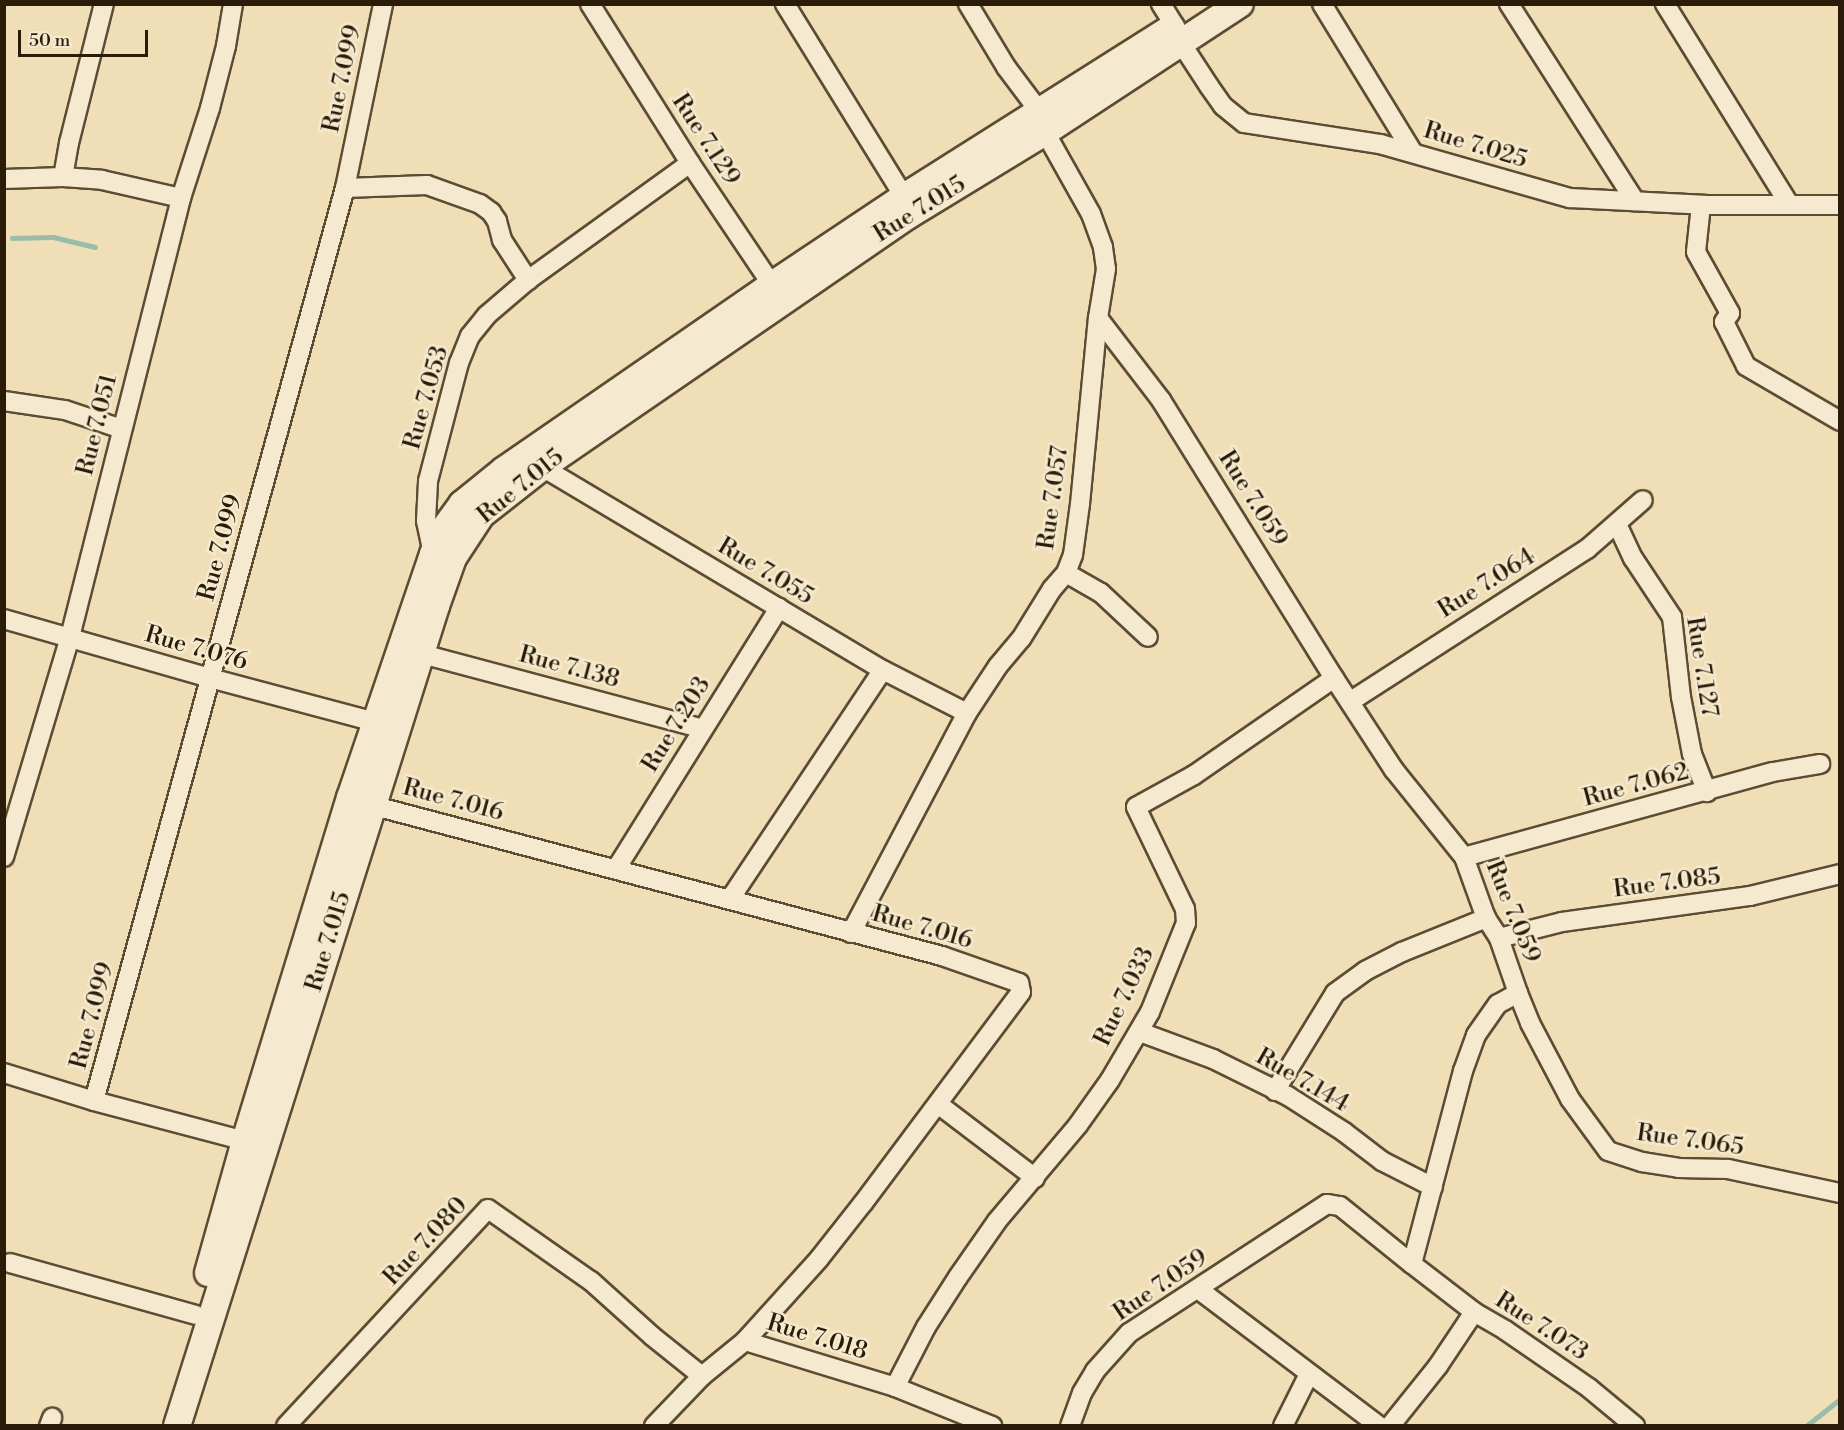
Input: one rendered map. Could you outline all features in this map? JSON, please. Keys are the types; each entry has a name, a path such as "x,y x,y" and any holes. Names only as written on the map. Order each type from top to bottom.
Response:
{"main road":[{"name":"Rue 7.015","path":"1178,35 1208,4"},
{"name":"Rue 7.015","path":"160,1425 196,1315 245,1141 375,722 432,554 444,529 462,504 504,470 776,294 907,206 1178,35 1239,4"},
{"name":"Rue 7.015","path":"177,1425 371,805 453,558 481,515 542,467 776,294"}],"street":[{"path":"63,177 104,4"},
{"name":"Rue 7.051","path":"4,857 70,637 181,198 210,108 226,46 233,4"},
{"name":"Rue 7.099","path":"94,1101 345,188 383,4"},
{"name":"Rue 7.129","path":"590,4 776,294"},
{"path":"785,4 907,206"},
{"name":"Rue 7.057","path":"851,933 967,713 998,666 1021,639 1052,589 1066,573 1073,555 1080,504 1098,318 1106,269 1103,247 1091,214 1042,122 968,4"},
{"name":"Rue 7.025","path":"1161,4 1223,106 1244,123 1347,137 1413,152 1468,171 1570,198 1701,204 1839,205"},
{"path":"1322,4 1413,152"},
{"path":"1509,4 1635,201"},
{"path":"1665,4 1789,204"},
{"name":"Rue 7.053","path":"432,554 426,498 459,363 470,336 487,315 528,280 690,163"},
{"path":"4,179 63,177 102,180 181,198"},
{"path":"345,188 427,185 480,204 491,212 497,221 502,240 528,280"},
{"path":"1701,204 1696,252 1730,313 1724,322 1746,366 1839,421"},
{"name":"Rue 7.059","path":"1070,1425 1082,1393 1112,1350 1129,1333 1327,1204 1340,1206 1412,1264 1463,1071 1476,1035 1498,1004 1518,993 1499,938 1486,918 1464,857 1394,770 1161,400 1098,318"},
{"path":"4,401 65,410 122,429"},
{"name":"Rue 7.055","path":"542,467 884,670 967,713"},
{"name":"Rue 7.064","path":"1351,701 1587,549 1642,500"},
{"name":"Rue 7.127","path":"1617,524 1633,558 1672,617 1681,697 1692,754 1707,792"},
{"path":"1066,573 1101,593 1148,637"},
{"name":"Rue 7.203","path":"616,869 779,608"},
{"name":"Rue 7.076","path":"4,619 375,722"},
{"name":"Rue 7.138","path":"422,654 703,729"},
{"path":"730,899 884,670"},
{"name":"Rue 7.033","path":"895,1387 947,1294 998,1221 1078,1125 1140,1032 1186,923 1185,909 1136,807 1194,775 1334,678"},
{"name":"Rue 7.062","path":"1464,857 1773,772 1820,764"},
{"name":"Rue 7.016","path":"371,805 942,956 1017,982 1021,986 1021,992 819,1259 745,1341"},
{"name":"Rue 7.085","path":"1499,938 1571,921 1750,896 1839,874"},
{"path":"1275,1091 1335,993 1365,971 1402,952 1486,918"},
{"name":"Rue 7.065","path":"1518,993 1530,1023 1570,1099 1608,1151 1642,1162 1678,1168 1728,1169 1839,1193"},
{"name":"Rue 7.144","path":"1140,1032 1214,1059 1309,1108 1382,1161 1433,1187"},
{"path":"4,1073 94,1101 245,1141"},
{"path":"938,1104 1035,1178"},
{"name":"Rue 7.080","path":"286,1425 488,1209 591,1281 652,1336 702,1376"},
{"path":"10,1263 196,1315"},
{"path":"1412,1264 1474,1312"},
{"path":"1198,1289 1379,1425"},
{"name":"Rue 7.073","path":"1390,1425 1438,1366 1474,1312 1505,1330 1589,1388 1635,1425"},
{"name":"Rue 7.018","path":"654,1425 702,1376 745,1341 895,1387 992,1425"},
{"path":"1283,1425 1309,1374"}],"waterway":[{"path":"12,238 53,237 95,247"},
{"path":"1806,1426 1840,1399"}]}
